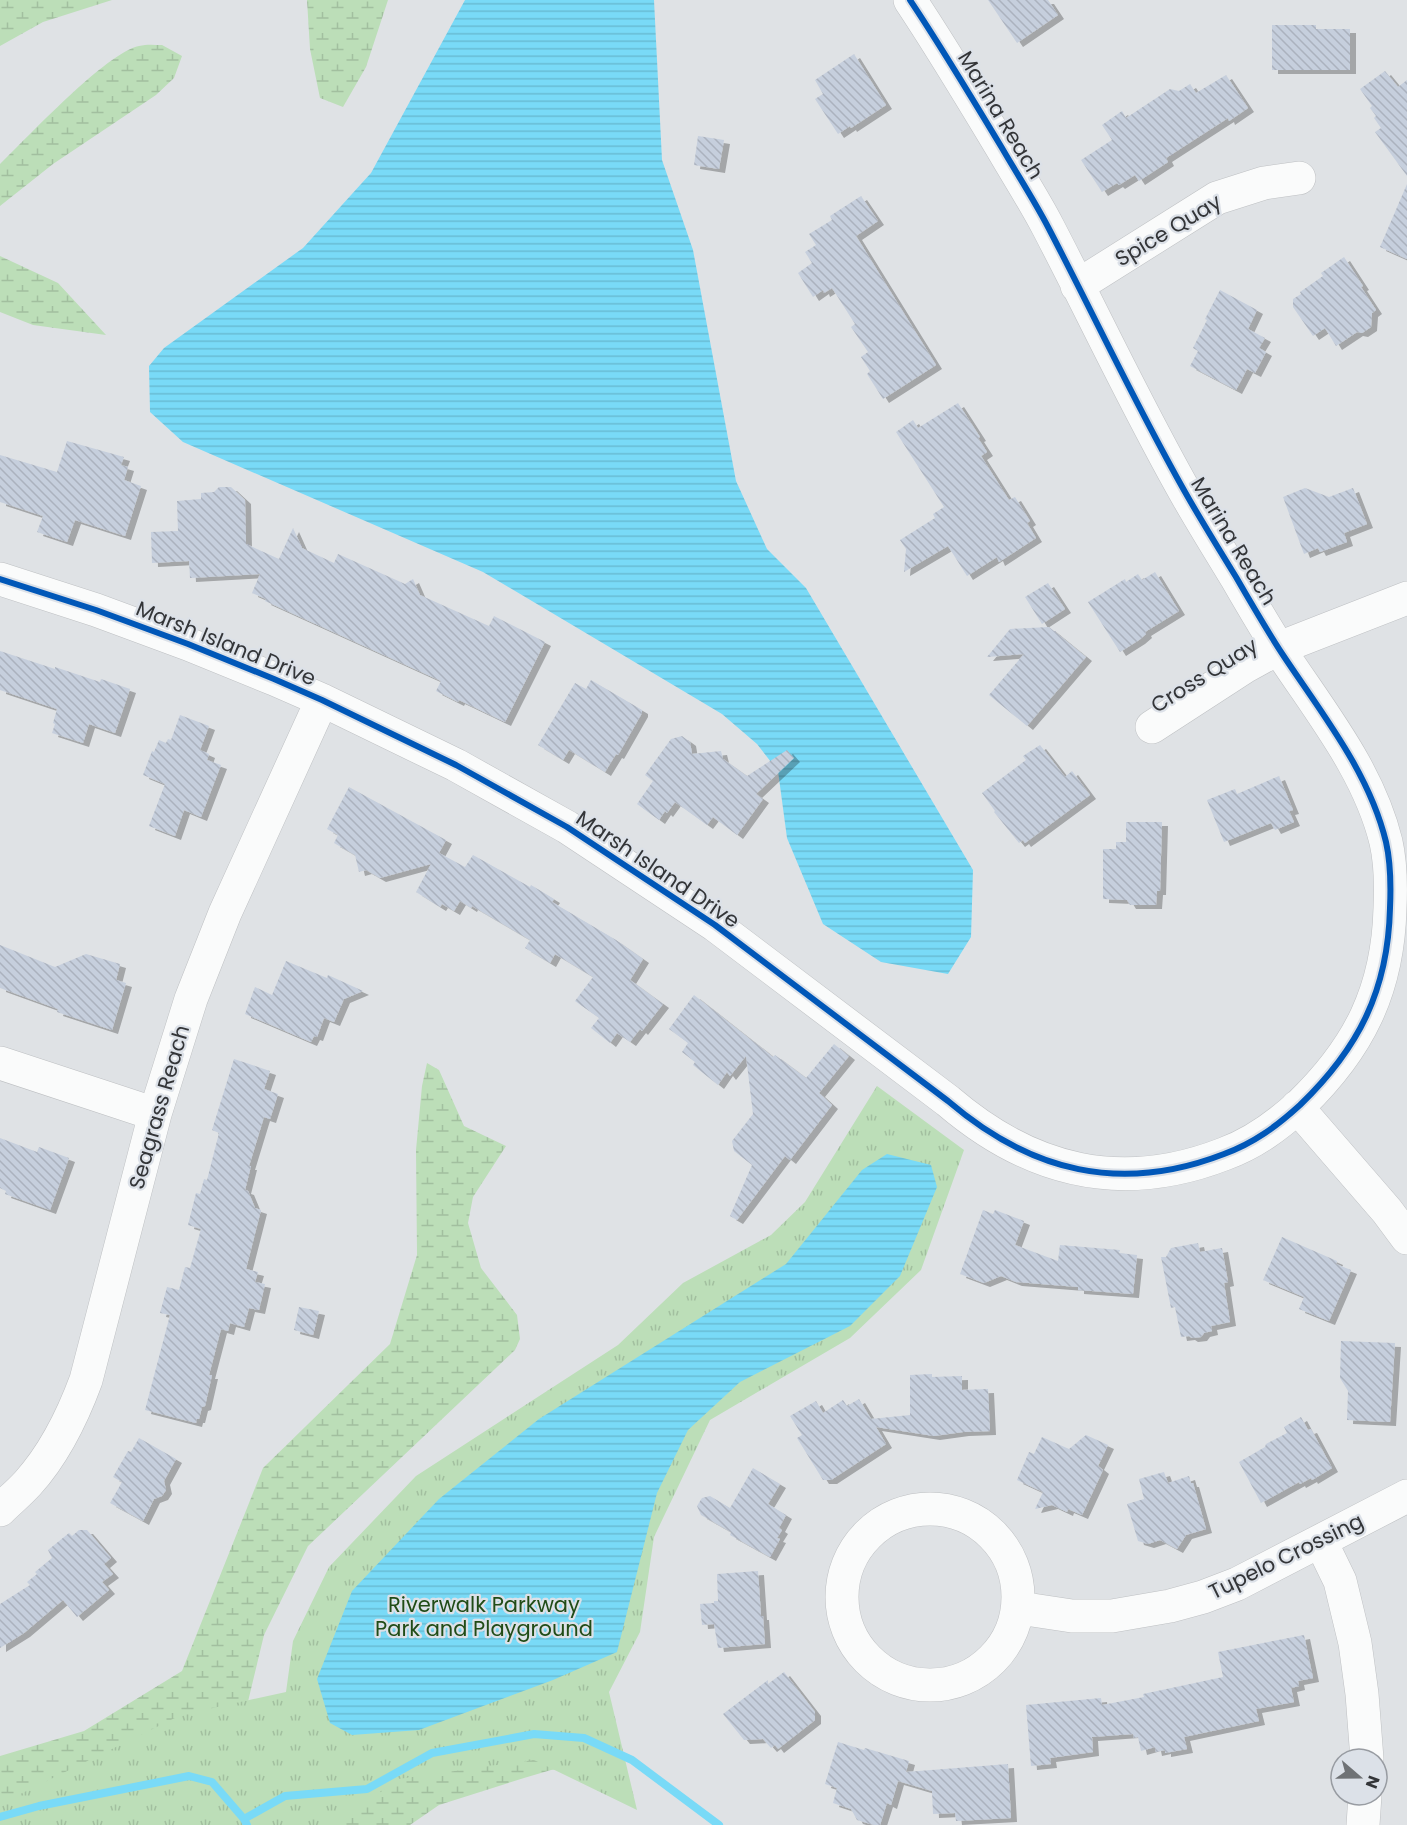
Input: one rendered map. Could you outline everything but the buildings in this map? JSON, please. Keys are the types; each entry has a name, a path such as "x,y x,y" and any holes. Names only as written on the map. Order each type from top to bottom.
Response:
{"street":[{"name":"Marina Reach","path":"910,0 1046,222 1077,286 1189,499 1279,648 1359,771 1374,806 1386,843 1391,879 1390,935 1378,991 1354,1042 1322,1083 1297,1107"},
{"name":"Spice Quay","path":"1077,286 1217,198 1264,183 1299,178"},
{"name":"Marsh Island Drive","path":"0,579 96,610 188,644 322,700 456,765 567,827 715,925 967,1117 1009,1144 1035,1157 1079,1170 1108,1174 1134,1175 1167,1171 1202,1163 1246,1145 1283,1120 1297,1107"},
{"name":"Cross Quay","path":"1152,727 1246,666 1279,648 1407,598"},
{"name":"Seagrass Reach","path":"0,1510 34,1475 52,1452 72,1417 86,1380 155,1114 191,999 225,913 322,700"},
{"path":"0,1063 155,1114"},
{"path":"1297,1107 1387,1211 1407,1238"},
{"name":"Tupelo Crossing","path":"1019,1608 1072,1616 1112,1616 1203,1597 1237,1584 1407,1496"},
{"path":"909,1509 952,1509 990,1529 1014,1565 1019,1608 1003,1648 971,1677 929,1687 887,1677 855,1648 840,1608 846,1565 870,1529 909,1509"},
{"path":"1321,1542 1340,1581 1355,1643 1366,1747"},
{"path":"1363,1825 1364,1807"}],"green space":[{"path":"0,0 112,0 43,22 0,46"},
{"path":"307,0 388,0 366,67 343,107 320,98 310,49"},
{"path":"162,45 182,56 174,78 156,95 53,164 0,206 0,164 29,135 108,63 139,46"},
{"path":"0,256 58,283 106,335 33,325 0,312"},
{"path":"427,1063 439,1070 464,1126 506,1146 473,1197 468,1223 481,1268 517,1315 520,1339 515,1350 308,1546 264,1635 245,1714 617,1762 551,1770 524,1778 439,1805 410,1825 0,1825 0,1756 84,1731 182,1671 263,1468 390,1344 417,1255 416,1150 422,1086"},
{"name":"Riverwalk Parkway Park and Playground","path":"877,1086 964,1150 921,1270 850,1338 710,1420 654,1537 640,1632 609,1692 637,1810 534,1760 398,1779 337,1825 0,1825 0,1804 181,1715 286,1692 293,1641 329,1567 416,1476 618,1345 683,1283 771,1235 805,1202"}],"water":[{"path":"465,0 654,0 662,160 693,250 736,481 767,549 806,588 973,870 971,937 948,974 881,962 823,924 787,838 778,771 757,744 722,714 483,572 183,442 150,412 149,366 164,348 303,248 371,173"},
{"path":"887,1154 931,1165 937,1187 900,1276 850,1326 740,1382 688,1430 657,1493 617,1652 553,1680 419,1730 352,1735 330,1723 317,1679 352,1591 439,1499 539,1419 786,1264 862,1170"}],"waterway":[{"path":"244,1819 285,1796 367,1789 432,1753 534,1734 584,1738 632,1760 719,1825"},
{"path":"0,1817 39,1806 189,1776 212,1782 247,1825"}],"cycle path":[{"path":"0,579 96,610 274,679 456,765 567,827 715,925 979,1125 1012,1145 1045,1160 1078,1169 1113,1174 1149,1173 1186,1166 1224,1154 1265,1133 1300,1105 1339,1062 1366,1016 1376,991 1388,938 1390,892 1388,850 1378,816 1343,744 1271,636 1189,499 1152,432 1037,207 957,73 910,0"}]}
